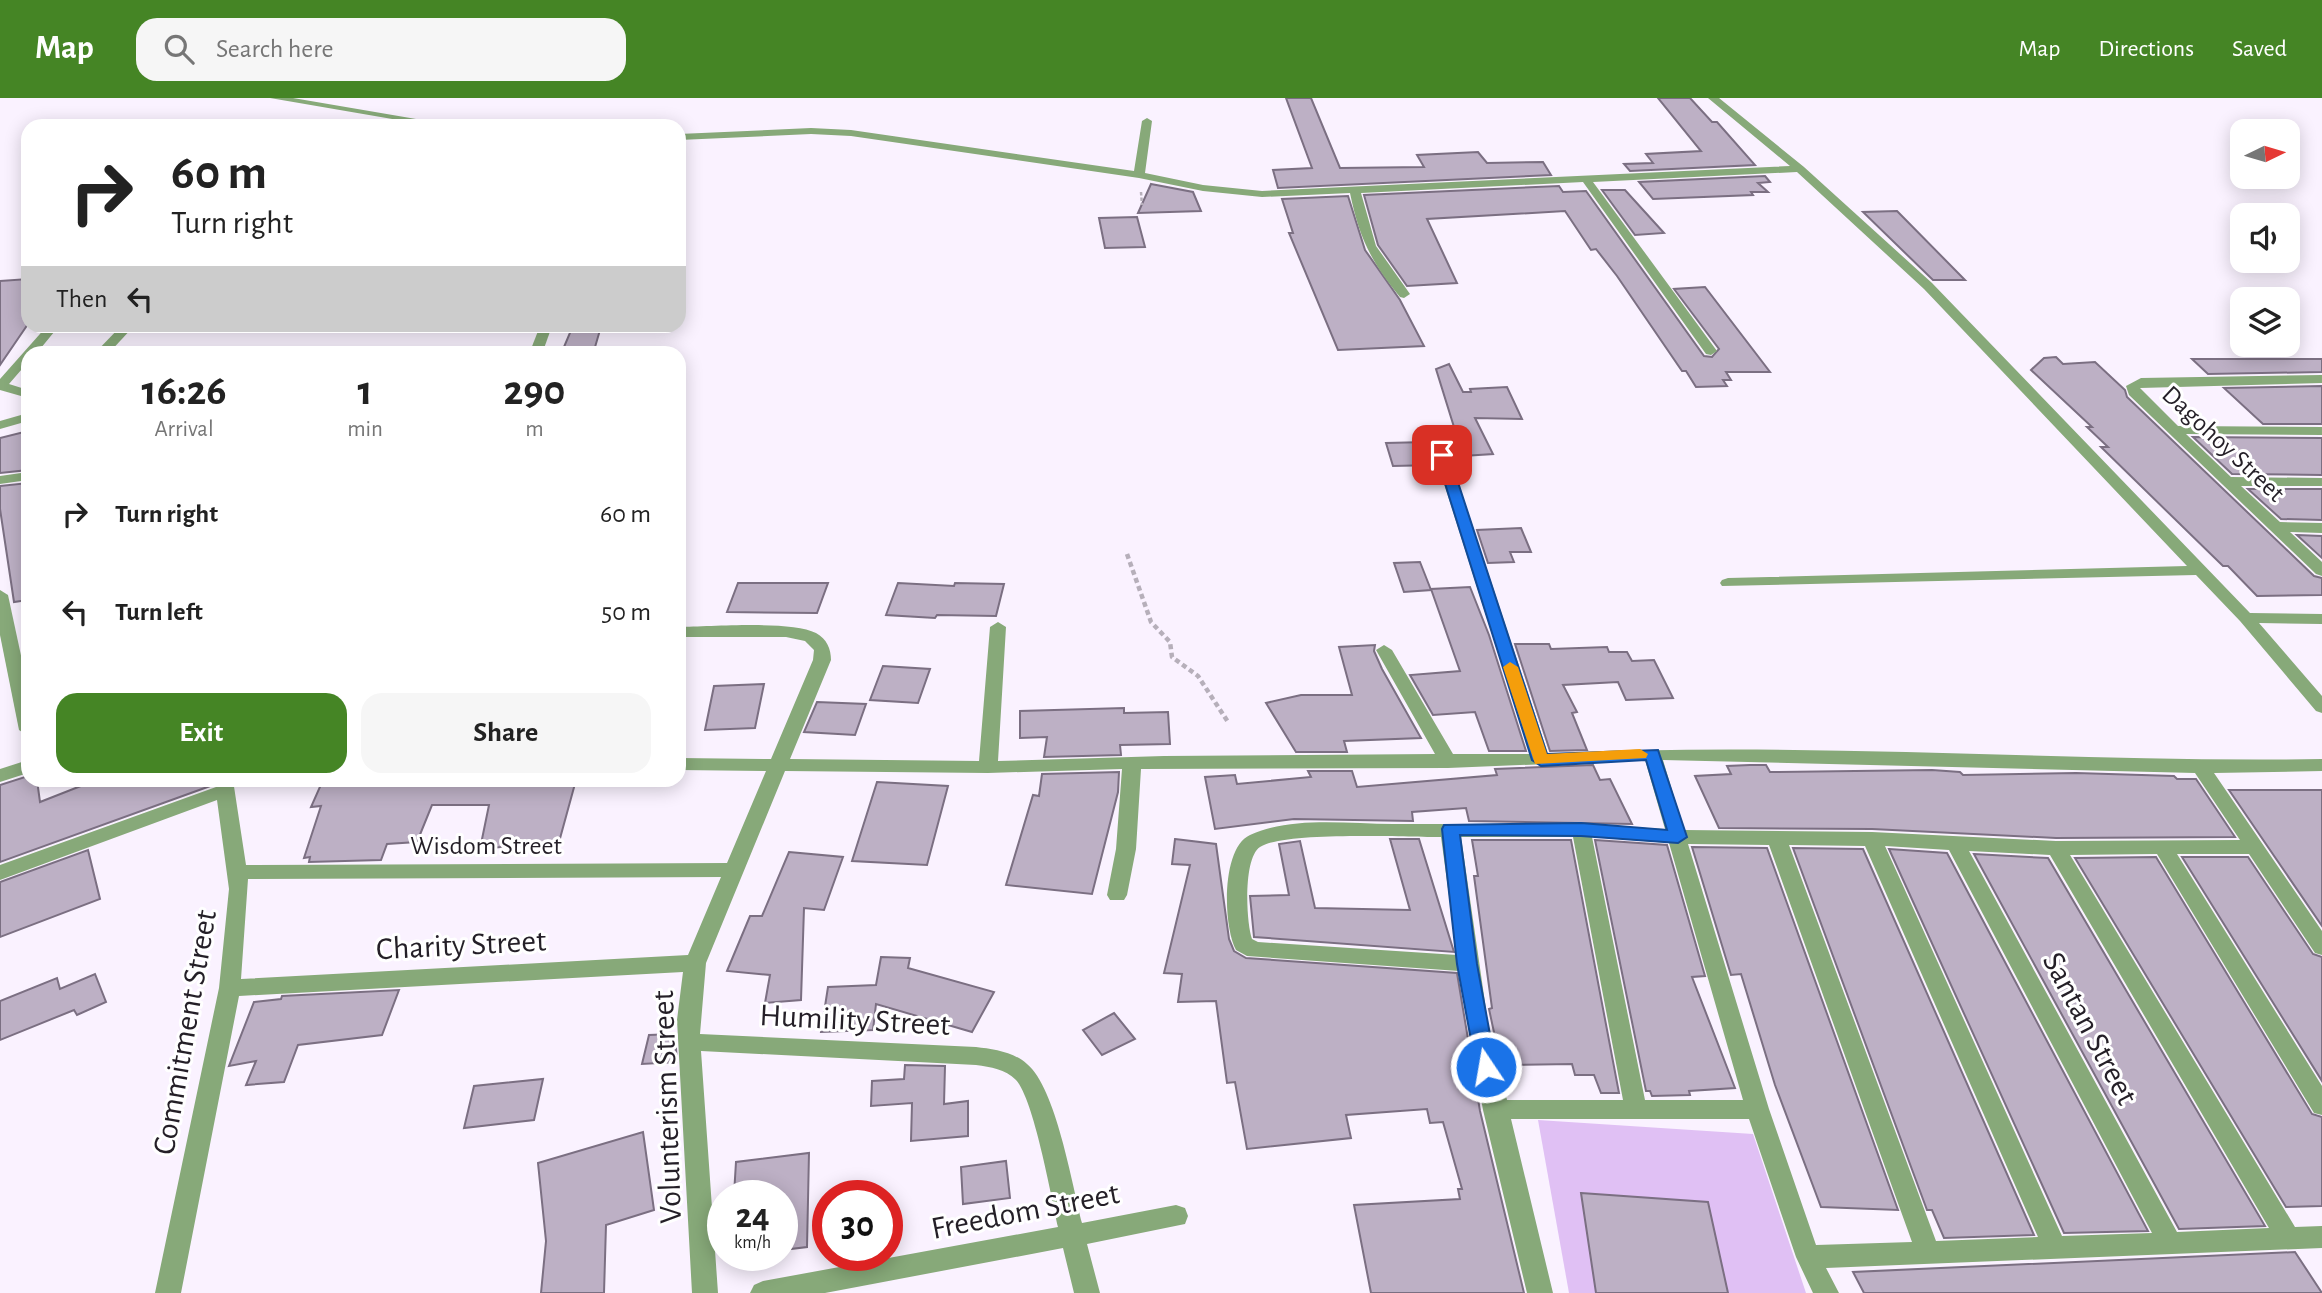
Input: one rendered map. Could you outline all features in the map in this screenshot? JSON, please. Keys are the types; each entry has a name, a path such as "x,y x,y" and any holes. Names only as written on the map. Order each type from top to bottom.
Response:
{"street":[{"path":"275,98 408,119"},
{"path":"1713,98 1800,169 1927,286 2246,618 2322,708"},
{"path":"1139,175 1147,121"},
{"path":"686,136 831,131 1139,175 1237,192 1587,181 1800,169"},
{"path":"1587,181 1711,351"},
{"path":"1355,189 1365,239 1376,261 1404,294"},
{"path":"108,346 121,333"},
{"path":"21,362 0,386 21,392"},
{"name":"Dagohoy Street","path":"2322,379 2141,382 2133,386 2134,392 2322,571"},
{"path":"0,425 21,419"},
{"path":"1434,430 1541,760"},
{"path":"2174,430 2322,431"},
{"path":"0,481 21,477"},
{"path":"2228,481 2322,482"},
{"path":"2278,527 2322,528"},
{"path":"1728,583 2201,570"},
{"path":"0,595 21,696"},
{"path":"2246,618 2322,619"},
{"path":"988,767 998,627"},
{"name":"Volunterism Street","path":"686,632 786,632 811,637 819,642 822,649 822,660 695,963 689,993 689,1042 705,1293"},
{"path":"1384,650 1448,762"},
{"path":"1652,754 1757,1110 1808,1257 1826,1293"},
{"path":"686,764 988,767 1132,763 1448,762 1652,754 2200,768 2322,765"},
{"path":"1117,895 1126,849 1132,763"},
{"path":"0,776 21,768"},
{"path":"2200,768 2251,847 2322,947"},
{"path":"0,873 221,787"},
{"name":"Commitment Street","path":"168,1293 230,988 239,872 226,787"},
{"path":"1467,964 1266,953 1243,944 1237,926 1239,868 1245,851 1254,841 1296,831 1450,829 1581,830 1678,837 1872,839 2056,848 2251,847"},
{"path":"1450,829 1467,964 1495,1110 1540,1293"},
{"path":"1581,830 1636,1110"},
{"path":"1776,837 1928,1253"},
{"path":"1872,839 2054,1248"},
{"name":"Santan Street","path":"1956,844 2170,1243"},
{"path":"2056,848 2288,1238"},
{"path":"2164,849 2322,1106"},
{"name":"Wisdom Street","path":"239,872 733,870"},
{"name":"Charity Street","path":"230,988 695,963"},
{"name":"Humility Street","path":"689,1042 976,1056 996,1058 1016,1066 1031,1080 1040,1101 1073,1235"},
{"path":"1495,1110 1757,1110"},
{"name":"Freedom Street","path":"763,1293 1176,1216"},
{"path":"1073,1235 1087,1293"},
{"path":"1808,1257 2322,1237"}],"path":[{"path":"1128,554 1151,622 1170,642 1172,657 1198,676 1228,723"}],"shaded area":[{"path":"1538,1120 1753,1134 1806,1293 1569,1293"}],"building":[{"path":"1286,98 1311,98 1340,168 1424,167 1417,155 1478,152 1487,163 1543,162 1551,175 1278,188 1273,170 1312,168"},
{"path":"1658,98 1690,98 1712,122 1717,122 1755,165 1630,171 1624,164 1653,163 1646,154 1701,151"},
{"path":"1765,176 1770,182 1758,183 1768,192 1751,192 1753,195 1653,199 1639,182"},
{"path":"1151,184 1193,192 1201,211 1138,213"},
{"path":"1559,186 1563,192 1586,191 1704,356 1712,357 1719,349 1674,289 1705,287 1770,372 1726,372 1731,380 1723,380 1727,386 1696,387 1686,371 1682,371 1617,276 1596,249 1591,250 1565,211 1427,219 1457,283 1407,286 1378,245 1364,195"},
{"path":"1602,190 1625,190 1664,233 1635,235"},
{"path":"1348,196 1365,250 1400,300 1424,346 1338,350 1289,233 1293,233 1282,199"},
{"path":"1897,211 1965,280 1933,280 1863,212"},
{"path":"1137,217 1145,247 1105,248 1099,218"},
{"path":"21,280 22,333 0,365 0,281"},
{"path":"570,333 599,333 595,346 564,346"},
{"path":"2056,357 2063,364 2095,362 2125,390 2127,397 2314,576 2322,578 2322,595 2257,596 2228,566 2223,566 2101,447 2108,447 2087,427 2092,427 2031,370 2044,358"},
{"path":"2192,359 2322,359 2322,372 2208,374"},
{"path":"1449,364 1463,392 1471,392 1470,389 1507,387 1522,419 1475,418 1493,454 1463,456 1436,369"},
{"path":"2322,386 2322,424 2263,424 2224,388"},
{"path":"21,433 21,471 0,473 0,438"},
{"path":"2193,437 2322,438 2322,475 2232,474"},
{"path":"1427,442 1435,465 1393,466 1386,443"},
{"path":"21,484 21,601 14,602 0,509 0,486"},
{"path":"2248,489 2322,489 2322,520 2281,519"},
{"path":"1521,528 1531,552 1510,552 1514,562 1488,563 1477,530"},
{"path":"2297,535 2322,536 2322,558"},
{"path":"1420,562 1431,590 1404,592 1394,563"},
{"path":"738,583 828,583 817,613 727,612"},
{"path":"898,583 954,586 955,583 1004,584 996,616 937,615 935,618 886,615"},
{"path":"1470,587 1489,635 1526,751 1489,751 1475,712 1433,715 1410,675 1460,671 1431,589"},
{"path":"1515,644 1549,644 1551,649 1607,647 1609,652 1627,652 1632,661 1654,660 1673,698 1626,700 1618,682 1563,685 1577,712 1572,713 1587,750 1550,751"},
{"path":"1375,645 1374,651 1382,669 1421,738 1344,741 1347,752 1296,752 1266,703 1301,695 1352,695 1339,647"},
{"path":"883,666 930,669 918,703 870,700"},
{"path":"764,684 755,728 705,730 714,686"},
{"path":"817,702 866,704 855,735 804,732"},
{"path":"1124,708 1124,713 1168,712 1170,744 1120,745 1121,755 1044,757 1047,737 1020,738 1020,711"},
{"path":"1593,765 1600,780 1610,779 1632,824 1469,821 1466,808 1412,812 1413,821 1294,819 1215,829 1205,777 1235,775 1237,784 1311,777 1308,771 1352,771 1357,787 1497,775 1495,769"},
{"path":"1766,765 1770,772 1932,770 1960,772 1963,775 2076,773 2196,779 2235,837 2056,838 1872,829 1719,828 1695,776 1731,774 1727,766"},
{"path":"1119,772 1118,792 1092,894 1006,885 1033,795 1039,796 1042,774"},
{"path":"21,778 21,787 38,787 40,802 78,787 207,787 0,862 0,785"},
{"path":"877,782 948,786 927,865 852,861"},
{"path":"320,787 574,787 559,842 480,849 489,805 432,805 417,842 387,844 381,860 309,862 310,857 304,858 321,806 311,807"},
{"path":"2229,790 2322,790 2322,926"},
{"path":"1175,839 1216,844 1229,939 1234,951 1246,958 1457,973 1480,1111 1524,1293 1371,1293 1354,1205 1460,1199 1458,1189 1462,1189 1443,1122 1430,1123 1427,1109 1346,1115 1351,1138 1247,1149 1235,1082 1227,1083 1216,1001 1178,1002 1182,974 1164,973 1190,865 1172,864"},
{"path":"1390,839 1419,839 1454,952 1254,937 1250,896 1289,895 1279,844 1300,841 1315,908 1410,910"},
{"path":"1472,840 1571,840 1619,1093 1601,1093 1594,1075 1575,1075 1572,1064 1501,1065 1489,1009 1492,1008 1474,876 1478,876"},
{"path":"1595,840 1667,845 1705,976 1692,977 1735,1088 1689,1091 1690,1095 1652,1096 1650,1091 1646,1091"},
{"path":"1692,847 1767,848 1898,1210 1821,1207 1775,1085 1741,974 1731,975"},
{"path":"1793,848 1863,849 2034,1235 1944,1238 1932,1210 1927,1210"},
{"path":"1889,849 1947,853 2148,1231 2064,1233"},
{"path":"88,850 100,899 0,937 0,882"},
{"path":"789,852 843,857 824,910 804,908 801,1000 765,1003 770,975 727,971 750,916 762,916"},
{"path":"1974,854 2048,858 2265,1226 2179,1229"},
{"path":"2156,857 2312,1114 2322,1117 2322,1206 2286,1207 2075,858"},
{"path":"2182,857 2248,857 2313,954 2322,957 2322,1081"},
{"path":"881,957 910,958 908,968 994,992 972,1032 876,1004 873,1030 821,1032 828,987 876,985"},
{"path":"95,974 106,1002 77,1015 74,1010 0,1040 0,1001 57,978 60,989"},
{"path":"399,990 382,1035 298,1045 284,1082 246,1085 256,1061 229,1066 254,1002 281,999 282,996"},
{"path":"1114,1013 1135,1039 1102,1055 1083,1030"},
{"path":"675,1034 677,1062 642,1064 649,1035"},
{"path":"905,1065 945,1066 944,1104 968,1101 968,1136 911,1141 912,1103 871,1106 872,1081 904,1079"},
{"path":"543,1079 534,1120 464,1128 474,1086"},
{"path":"643,1132 654,1210 606,1225 604,1293 541,1293 546,1241 538,1163"},
{"path":"809,1153 807,1247 798,1248 798,1180 735,1180 736,1162"},
{"path":"1006,1161 1010,1198 963,1204 961,1167"},
{"path":"1581,1193 1708,1202 1728,1293 1596,1293"},
{"path":"2295,1252 2322,1293 1864,1293 1853,1272"}],"slow traffic":[{"path":"1510,667 1541,760 1640,754"}],"route":[{"path":"1442,455 1541,760 1652,754 1678,837 1581,830 1450,829 1467,964 1486,1067"}]}
